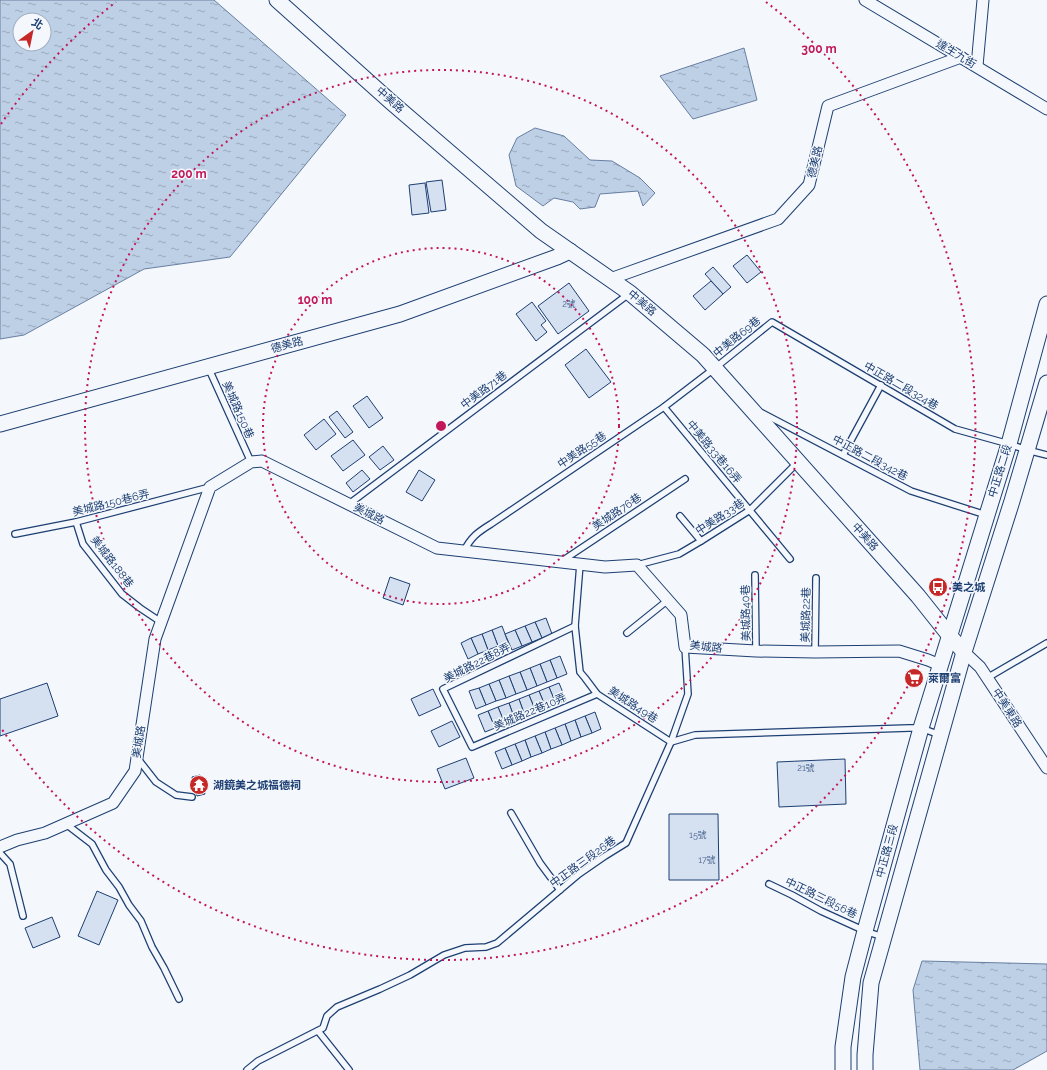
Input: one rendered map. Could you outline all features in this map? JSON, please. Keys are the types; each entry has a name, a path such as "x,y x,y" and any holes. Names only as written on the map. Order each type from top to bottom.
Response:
{"street":[{"name":"中美路","path":"277,0 397,107 535,225 630,293 703,355 918,596 964,652"},
{"name":"達生九街","path":"865,0 1047,109"},
{"path":"977,66 983,0"},
{"name":"德美路","path":"610,279 778,219 809,185 828,106 961,57"},
{"name":"德美路","path":"0,424 400,314 570,251"},
{"name":"中正路二段","path":"949,635 1009,444 1047,304"},
{"name":"中正路二段","path":"964,652 1012,501 1047,383"},
{"name":"美城路","path":"251,462 262,461 437,548 605,567 637,565 680,615 685,647 756,651 899,651 940,665"},
{"path":"210,487 251,462"},
{"name":"美城路","path":"0,847 17,840 45,833 113,803 135,771 155,639 210,487"},
{"name":"中正路三段","path":"843,1070 843,1047 854,977 865,931 921,728 949,635"},
{"name":"中美東路","path":"964,652 980,667 1047,768"},
{"name":"中正路三段","path":"865,1070 871,983 964,652"}],"lane":[{"name":"中美路71巷","path":"349,504 630,293"},
{"name":"中美路69巷","path":"715,368 772,322"},
{"name":"中正路二段324巷","path":"772,322 955,429 1047,455"},
{"name":"美城路150巷","path":"208,367 251,462"},
{"name":"中美路55巷","path":"464,551 468,542 478,532 664,407 715,368"},
{"path":"843,455 881,386"},
{"name":"中正路二段342巷","path":"749,406 911,491 986,516"},
{"name":"中美路33巷16弄","path":"664,407 790,559"},
{"name":"中美路33巷","path":"637,565 679,554 750,510 799,462"},
{"name":"美城路76巷","path":"560,562 685,479"},
{"name":"美城路150巷6弄","path":"15,534 76,522 210,487"},
{"path":"680,516 701,541"},
{"name":"美城路188巷","path":"76,522 83,544 122,594 161,622"},
{"name":"美城路49巷","path":"580,564 575,626 580,672 597,694 671,742"},
{"name":"美城路40巷","path":"755,575 756,651"},
{"name":"美城路22巷","path":"815,652 816,578"},
{"path":"627,633 668,600"},
{"name":"美城路22巷8弄","path":"472,747 444,689 575,626"},
{"path":"987,678 1047,643"},
{"name":"中正路三段26巷","path":"318,1031 323,1028 327,1016 337,1007 410,975 444,955 465,948 486,947 497,943 579,874 626,843 671,742 688,694 685,647"},
{"name":"美城路22巷10弄","path":"472,747 597,694"},
{"path":"671,742 695,735 921,728 940,735"},
{"path":"137,757 156,782 176,795 192,797"},
{"path":"511,814 540,863 560,890"},
{"path":"66,824 92,844 106,870 141,921 152,947 179,999"},
{"path":"0,853 10,864 23,916"},
{"name":"中正路三段56巷","path":"769,884 821,911 865,931 883,937"},
{"path":"247,1070 258,1061 318,1031 349,1070"}],"water":[{"path":"0,0 214,0 346,115 230,257 144,269 24,335 0,339"},
{"path":"744,48 757,100 693,119 660,76"},
{"path":"535,128 564,136 590,160 612,161 640,178 655,193 643,206 638,191 600,194 595,207 580,209 573,202 554,198 543,206 516,186 509,155 517,138"},
{"path":"922,961 1047,964 1047,1051 1013,1070 920,1070 913,990"}],"building":[{"path":"442,180 446,210 431,212 426,182"},
{"path":"425,183 429,213 412,215 409,185"},
{"path":"747,255 761,272 747,283 733,266"},
{"path":"713,267 731,287 723,294 705,274"},
{"path":"711,281 723,294 705,310 693,296"},
{"path":"569,283 589,311 558,334 538,306"},
{"path":"532,302 546,321 541,325 547,332 536,341 516,314"},
{"path":"586,349 611,382 589,398 565,365"},
{"path":"367,396 383,418 369,428 353,406"},
{"path":"337,411 353,432 345,438 329,417"},
{"path":"324,419 336,434 316,450 304,435"},
{"path":"353,440 365,455 343,471 331,456"},
{"path":"383,446 394,460 380,470 369,457"},
{"path":"362,470 370,479 353,492 346,483"},
{"path":"419,470 435,480 422,501 406,492"},
{"path":"390,577 410,584 403,605 383,598"},
{"path":"546,618 552,634 542,638 535,622"},
{"path":"535,622 542,638 532,642 525,626"},
{"path":"502,626 508,642 498,646 492,630"},
{"path":"525,626 532,642 522,646 515,630"},
{"path":"492,630 498,646 488,650 482,634"},
{"path":"515,630 522,646 512,650 505,634"},
{"path":"482,634 488,650 478,654 471,638"},
{"path":"471,638 478,654 468,659 461,643"},
{"path":"560,656 567,674 557,678 550,660"},
{"path":"550,660 557,678 547,682 540,664"},
{"path":"540,664 547,682 537,686 530,668"},
{"path":"530,668 537,686 527,690 520,672"},
{"path":"520,672 527,690 516,694 509,676"},
{"path":"509,676 516,694 506,698 499,680"},
{"path":"499,680 506,698 496,701 489,684"},
{"path":"47,683 58,716 0,736 0,699"},
{"path":"559,683 566,700 556,704 549,687"},
{"path":"489,684 496,701 486,705 479,688"},
{"path":"549,687 556,704 546,708 539,691"},
{"path":"479,688 486,705 476,709 469,691"},
{"path":"433,689 441,706 419,716 411,699"},
{"path":"539,691 546,708 536,712 529,695"},
{"path":"529,695 536,712 525,716 519,699"},
{"path":"519,699 525,716 515,720 509,703"},
{"path":"509,703 515,720 505,724 498,707"},
{"path":"498,707 505,724 495,728 488,711"},
{"path":"488,711 495,728 485,732 478,715"},
{"path":"595,712 601,729 592,733 585,716"},
{"path":"585,716 592,733 581,737 575,720"},
{"path":"575,720 581,737 571,741 565,724"},
{"path":"452,721 460,737 439,747 431,731"},
{"path":"565,724 571,741 562,745 555,728"},
{"path":"555,728 562,745 551,749 545,732"},
{"path":"545,732 551,749 542,753 535,736"},
{"path":"535,736 542,753 531,757 525,740"},
{"path":"525,740 531,757 522,761 515,744"},
{"path":"515,744 522,761 512,765 505,748"},
{"path":"505,748 512,765 502,769 495,752"},
{"path":"466,758 474,778 445,789 437,769"},
{"path":"845,759 846,804 779,807 777,762"},
{"name":"湖鏡美之城福德祠","path":"200,775 205,794 197,796 192,777"},
{"path":"669,814 718,814 719,880 669,880"},
{"path":"97,891 118,900 99,945 78,936"},
{"path":"52,917 60,937 33,948 25,928"}],"place":[{"name":"美之城","path":"938,587"},
{"name":"萊爾富","path":"914,678"},
{"name":"湖鏡美之城福德祠","path":"199,785"}]}
